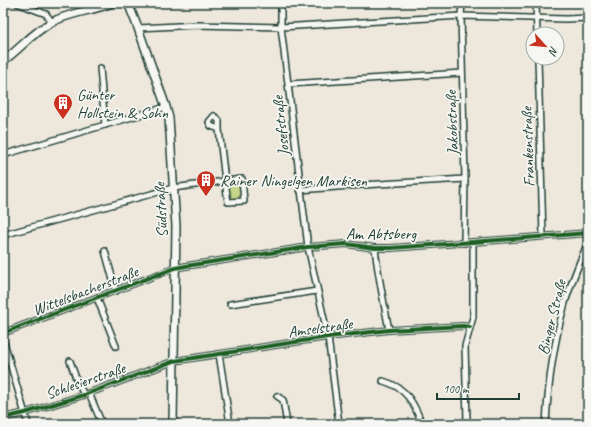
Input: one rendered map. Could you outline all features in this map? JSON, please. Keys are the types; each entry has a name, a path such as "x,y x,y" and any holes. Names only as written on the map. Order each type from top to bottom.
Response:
{"street":[{"path":"16,3 46,14 52,22"},
{"path":"3,61 38,31 52,22 112,3"},
{"name":"Südstraße","path":"128,3 169,118 176,226 173,424"},
{"name":"Josefstraße","path":"281,3 281,27 300,190 308,247 328,337 339,424"},
{"name":"Jakobstraße","path":"462,3 461,16 465,180 464,243"},
{"path":"536,3 536,26"},
{"path":"138,28 198,25 281,27 461,16 566,19 588,18"},
{"name":"Frankenstraße","path":"538,66 543,236"},
{"path":"100,68 105,125"},
{"path":"288,84 462,73"},
{"path":"3,155 166,107"},
{"path":"3,235 174,188 225,181 242,179 244,201 228,202 225,181 218,129"},
{"path":"300,190 362,185 465,180"},
{"name":"Am Abtsberg","path":"175,268 308,247 346,244 374,248 464,243 588,233"},
{"path":"461,424 467,420 466,346 473,317 473,242"},
{"name":"Binger Straße","path":"546,424 547,402 559,323 569,290 588,242"},
{"path":"374,248 389,330"},
{"name":"Wittelsbacherstraße","path":"105,251 116,291"},
{"name":"Wittelsbacherstraße","path":"3,333 175,268"},
{"path":"230,304 317,291"},
{"name":"Wittelsbacherstraße","path":"97,298 116,346"},
{"name":"Amselstraße","path":"174,361 328,337 389,330 463,326 470,327"},
{"path":"3,338 28,424"},
{"path":"219,354 230,424"},
{"name":"Schlesierstraße","path":"70,361 77,381 86,394 102,424"},
{"name":"Schlesierstraße","path":"3,418 25,413 86,394 174,361"},
{"path":"383,381 391,383 407,395 422,424"},
{"path":"277,396 283,400 287,424"}],"green space":[{"path":"235,182 240,185 241,189 242,195 238,199 233,199 230,196 229,187"}],"cycle path":[{"path":"3,333 175,268 186,266 308,247 346,244 375,248 391,248 588,233"},
{"path":"3,418 84,395 174,361 328,337 389,330 463,326 470,327"}],"place":[{"name":"Günter Hollstein & Sohn","path":"63,120"},
{"name":"Rainer Ningelgen Markisen","path":"206,197"}]}
